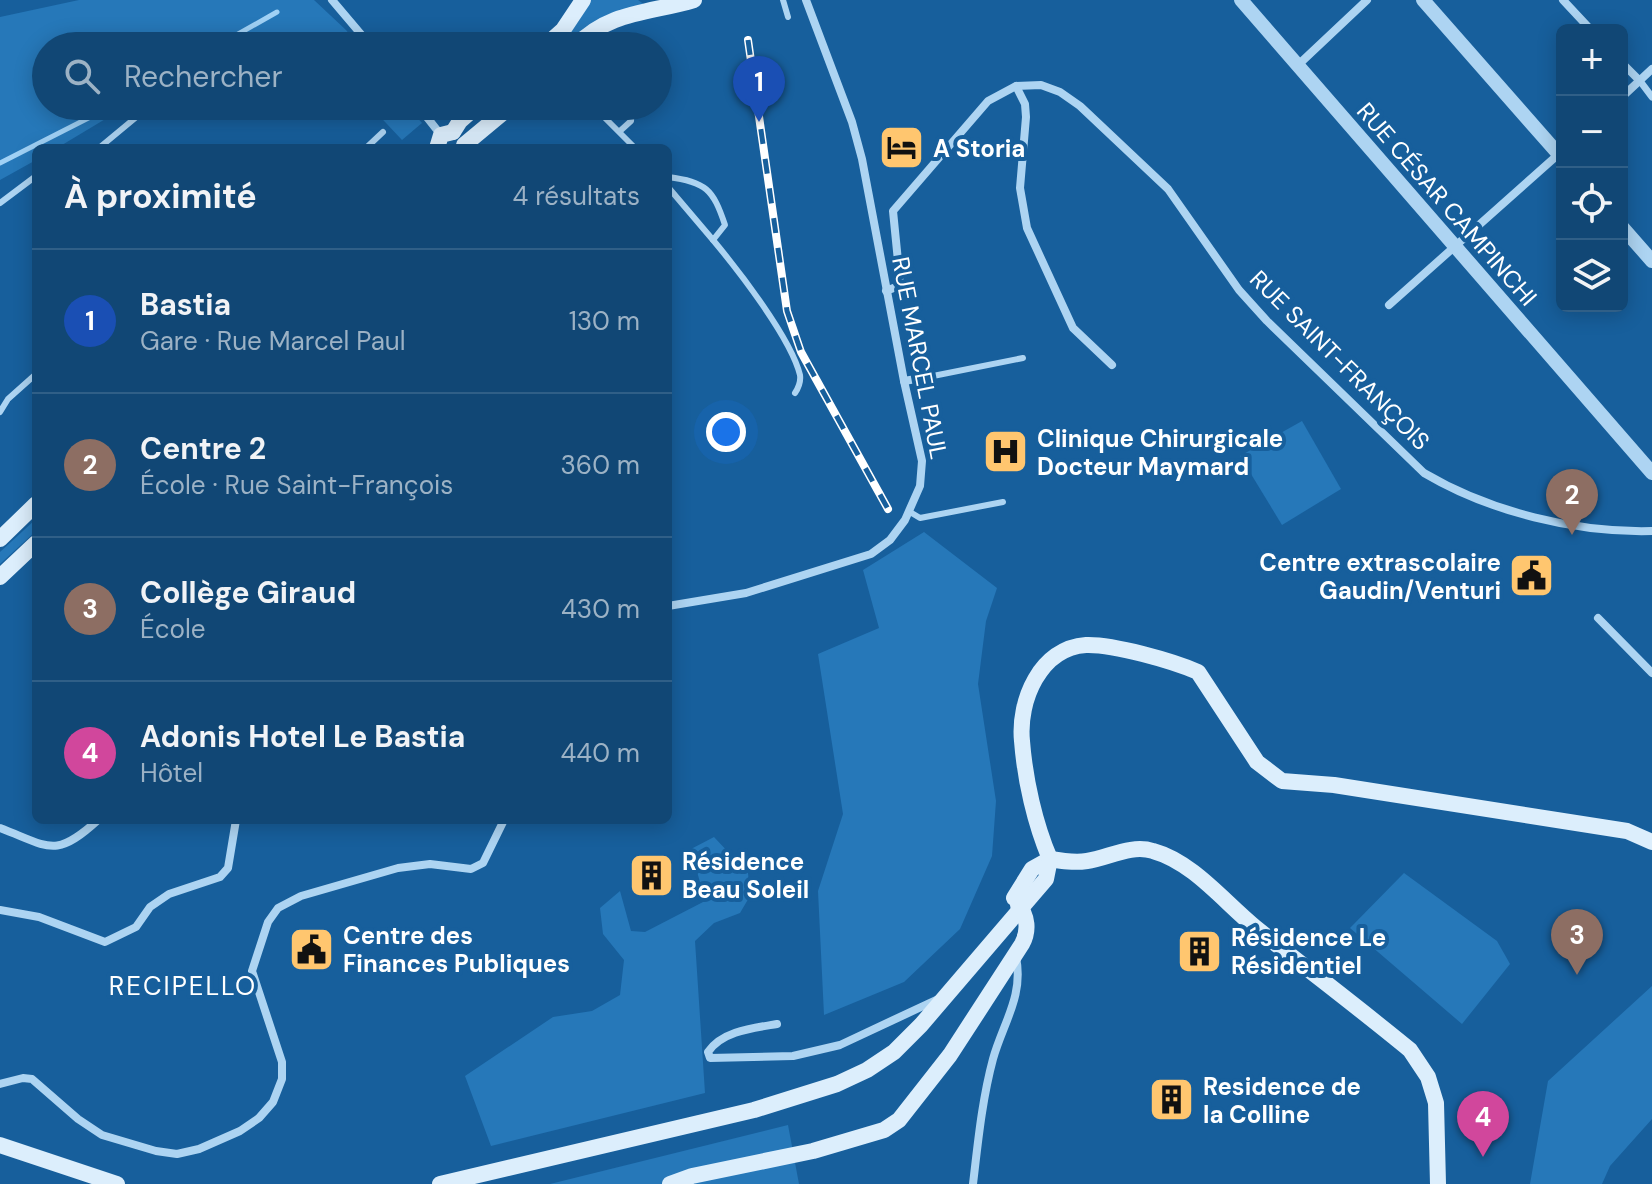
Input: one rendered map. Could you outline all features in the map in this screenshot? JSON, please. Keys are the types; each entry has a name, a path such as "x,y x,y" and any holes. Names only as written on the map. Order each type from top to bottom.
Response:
{"main road":[{"path":"561,32 583,0"},
{"path":"592,32 611,19 669,3 694,0"},
{"path":"447,143 461,120"},
{"path":"447,143 487,120"},
{"path":"0,539 32,508"},
{"path":"0,577 32,547"},
{"path":"440,1184 797,1098 867,1070 894,1052 949,994 1046,879 1050,859 1042,840 1027,771 1022,723 1036,675 1048,661 1062,652 1085,645 1118,649 1198,672 1257,762 1282,781 1334,785 1627,831 1652,842"},
{"path":"976,961 994,926 1032,869 1050,859 1088,861 1134,849 1153,851 1172,860 1195,874 1254,926 1410,1050 1428,1077 1436,1103 1438,1184"},
{"path":"670,1184 692,1176 813,1151 892,1125 911,1106 950,1055 1027,936 1027,927 1018,905 1020,889"},
{"path":"4,1143 71,1174 117,1184"}],"street":[{"path":"332,0 359,32"},
{"name":"RUE MARCEL PAUL","path":"672,605 746,593 871,554 890,540 910,512 920,486 922,461 853,125 806,0"},
{"name":"RUE CÉSAR CAMPINCHI","path":"1241,0 1650,467"},
{"path":"1297,66 1367,0"},
{"path":"1423,0 1556,149"},
{"path":"1563,0 1585,24"},
{"path":"1628,69 1652,97"},
{"path":"1623,96 1652,69"},
{"name":"RUE SAINT-FRANÇOIS","path":"1016,86 1041,85 1060,92 1080,106 1149,170 1168,189 1239,290 1267,321 1424,473 1452,489 1499,506 1573,525 1652,531"},
{"path":"886,291 896,287 900,281 893,211 988,101 1016,86 1025,104 1020,188 1027,228 1073,328 1112,365"},
{"path":"429,120 447,143"},
{"path":"1389,305 1556,159"},
{"path":"1628,234 1652,261"},
{"path":"904,381 928,377"},
{"path":"1598,618 1652,672"},
{"path":"0,828 46,846 63,846 93,824"},
{"path":"0,910 39,917 105,942 136,927 150,907 169,894 220,877 228,868 235,824"},
{"path":"0,1084 32,1079 78,1119 102,1135 156,1151 177,1154 199,1149 240,1131 259,1118 273,1102 282,1079 282,1062 252,971 268,922 278,908 301,896 398,868 430,864 471,869 483,863 502,824"},
{"path":"973,1184 993,1057 1018,989 1015,956"},
{"path":"777,1024 752,1028 727,1037 712,1046 708,1052 710,1058 793,1056 840,1045 949,994"},
{"path":"895,1020 910,1036"}],"lane":[{"path":"783,0 788,17"},
{"path":"104,144 133,120"},
{"path":"605,120 631,144"},
{"path":"620,131 631,120"},
{"path":"370,144 383,132"},
{"path":"672,177 694,180 716,198 725,225 713,240"},
{"path":"0,203 32,179"},
{"path":"672,192 736,267 791,352 801,377 795,393"},
{"path":"928,377 1023,358"},
{"path":"0,412 8,399 32,378"},
{"path":"910,512 920,518 1003,502"}],"shaded area":[{"path":"79,0 314,0 348,32 32,32 32,120 104,120 64,144 32,144 32,162 0,180 0,17"},
{"path":"591,0 638,0 645,5 592,32 569,32"},
{"path":"383,120 419,120 422,123 402,140"},
{"path":"1302,421 1341,489 1282,525 1240,456"},
{"path":"32,523 32,535 0,564 0,552"},
{"path":"924,532 997,588 986,621 978,684 996,801 992,856 960,929 904,982 824,1015 818,891 843,814 818,654 879,628 863,570"},
{"path":"714,837 748,873 750,896 740,913 714,923 695,941 705,1093 491,1146 465,1076 553,1017 592,1011 620,995 624,960 603,934 600,908 620,891 631,931 645,932 705,901 691,849"},
{"path":"1404,873 1497,941 1510,964 1462,1024 1350,928"},
{"path":"1652,986 1652,1119 1610,1166 1602,1184 1530,1184 1548,1081"},
{"path":"788,1125 799,1184 550,1184"}],"waterway":[{"path":"242,32 277,12"},
{"path":"37,144 84,120"},
{"path":"0,163 32,147"}],"railway":[{"path":"748,40 787,311 801,352 888,509"}],"place":[{"name":"Bastia","path":"759,122"},
{"name":"A Storia","path":"902,148"},
{"name":"Clinique Chirurgicale Docteur Maymard","path":"1006,452"},
{"name":"Centre 2","path":"1572,535"},
{"name":"Centre extrascolaire Gaudin/Venturi","path":"1532,576"},
{"name":"Résidence Beau Soleil","path":"651,875"},
{"name":"Centre des Finances Publiques","path":"312,949"},
{"name":"Résidence Le Résidentiel","path":"1200,951"},
{"name":"Collège Giraud","path":"1577,975"},
{"name":"Residence de la Colline","path":"1172,1100"},
{"name":"Adonis Hotel Le Bastia","path":"1483,1157"}],"district":[{"name":"RECIPELLO","path":"183,986"}]}
